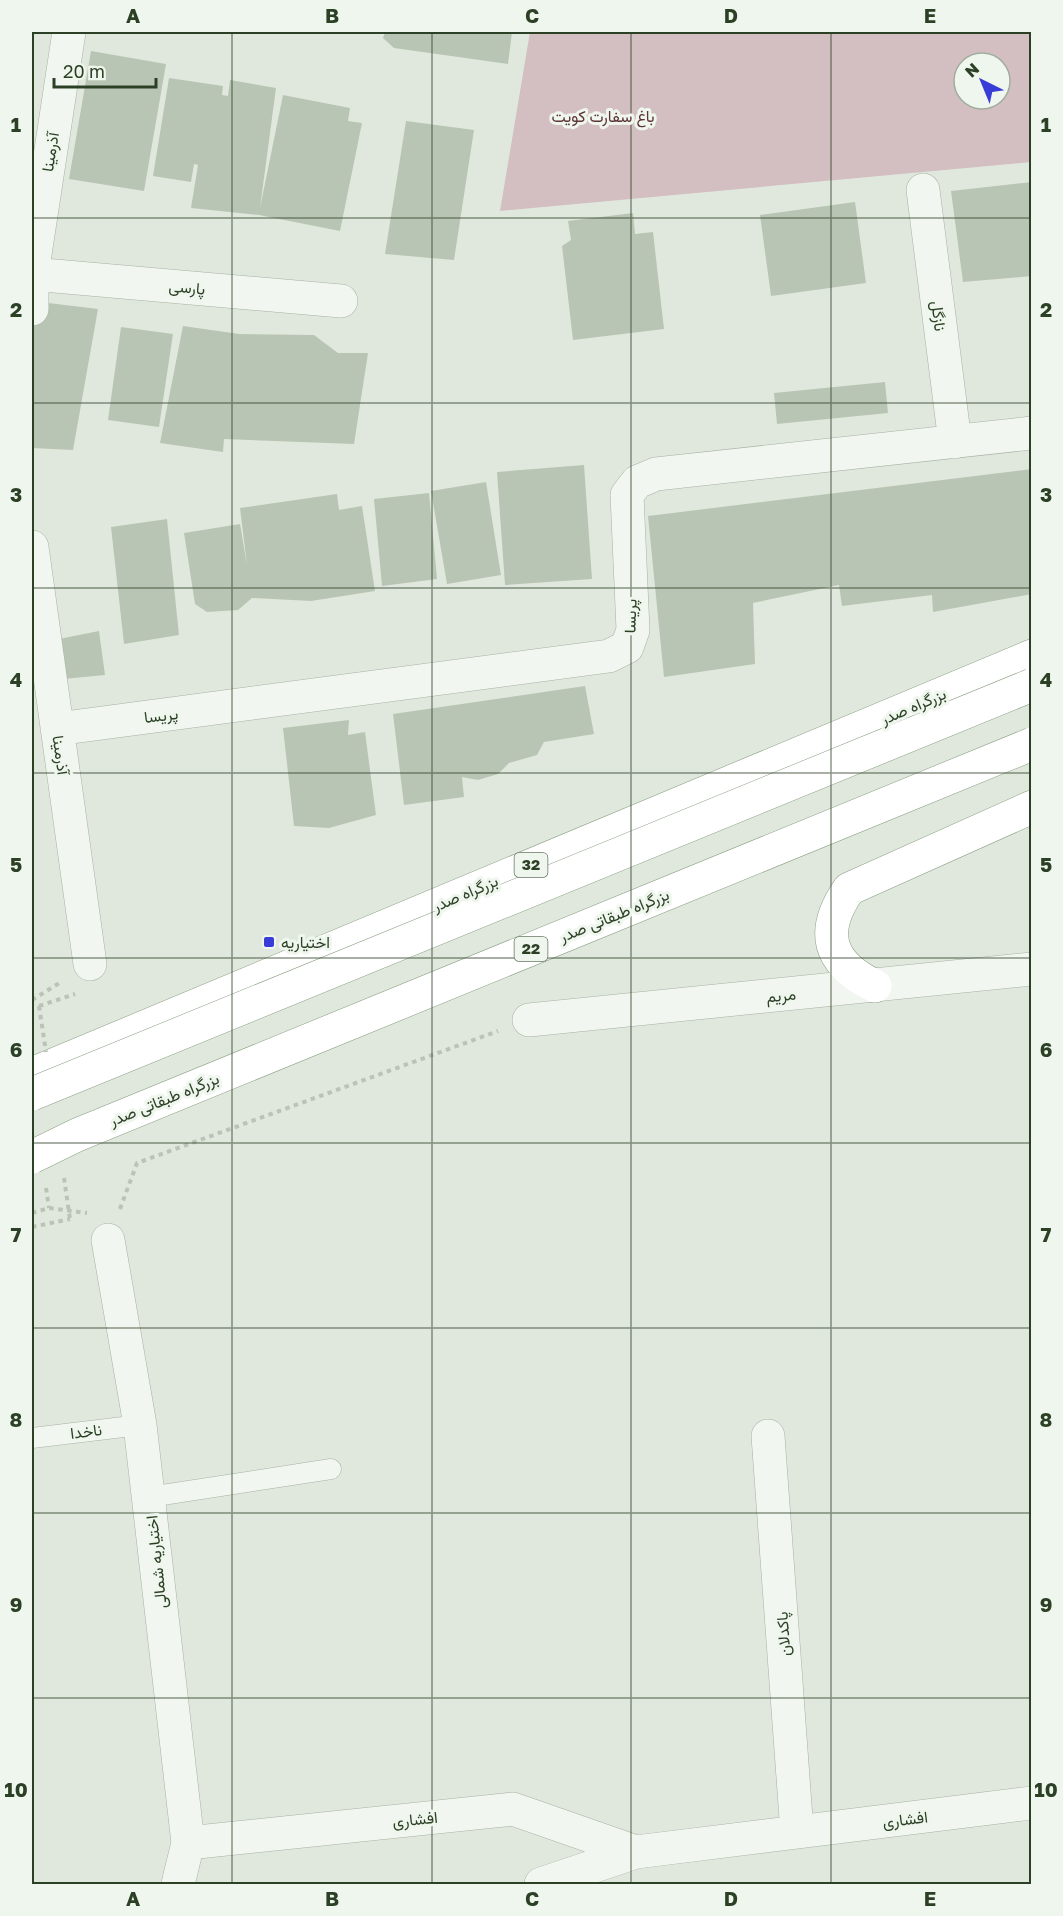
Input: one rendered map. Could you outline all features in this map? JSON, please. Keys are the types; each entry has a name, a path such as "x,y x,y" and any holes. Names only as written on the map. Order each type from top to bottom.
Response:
{"highway":[{"name":"بزرگراه صدر","path":"32,1074 1032,656"},
{"path":"32,1094 1032,685"},
{"name":"بزرگراه طبقاتی صدر","path":"32,1157 77,1135 1032,744"},
{"path":"32,1166 80,1142 1032,757"},
{"path":"875,986 853,975 838,957 831,934 835,909 849,889 1032,807"}],"street":[{"name":"آذرمینا","path":"32,309 32,274 69,32"},
{"name":"نازگل","path":"923,190 955,442"},
{"name":"پارسی","path":"32,274 341,301"},
{"name":"پریسا","path":"57,729 609,656 627,647 633,630 627,495 637,482 656,474 1032,433"},
{"name":"آذرمینا","path":"32,547 90,964"},
{"name":"مریم","path":"529,1020 1032,969"},
{"name":"اختیاریه شمالی","path":"108,1240 140,1425 188,1843 178,1884"},
{"name":"پاکدلان","path":"768,1436 797,1832"},
{"name":"افشاری","path":"541,1884 636,1852 1032,1803"},
{"name":"افشاری","path":"188,1843 513,1809 636,1852"}],"lane":[{"name":"ناخدا","path":"32,1438 140,1425"},
{"path":"149,1497 331,1469"}],"path":[{"path":"39,1006 92,988 90,964"},
{"path":"108,1240 137,1163 529,1020"},
{"path":"32,1227 70,1219"}],"green space":[{"name":"باغ سفارت کویت","path":"530,32 1031,32 1031,162 500,211"}],"building":[{"path":"385,32 512,32 508,64 394,48 383,38"},
{"path":"91,51 166,64 144,191 69,179"},
{"path":"169,78 223,86 222,95 228,96 230,80 276,88 260,208 283,95 350,108 348,121 362,123 340,231 259,215 191,208 198,165 194,164 191,182 153,176"},
{"path":"406,121 474,130 454,260 385,254"},
{"path":"1032,182 1032,276 963,282 951,191"},
{"path":"855,202 866,283 771,296 760,215"},
{"path":"633,213 635,234 653,232 664,329 573,340 562,246 571,240 568,221"},
{"path":"32,301 98,309 73,450 32,448"},
{"path":"183,326 239,334 314,335 338,353 368,353 354,444 224,439 223,452 160,443"},
{"path":"121,327 173,334 159,427 108,420"},
{"path":"885,382 888,413 777,424 774,393"},
{"path":"584,465 592,579 505,585 497,472"},
{"path":"1032,469 1032,594 933,612 932,595 842,606 839,585 753,603 755,664 664,677 648,516"},
{"path":"486,482 501,575 447,584 431,491"},
{"path":"429,493 437,579 382,586 374,499"},
{"path":"337,494 339,510 362,506 375,591 311,601 252,598 238,610 207,612 195,604 184,533 240,524 247,565 240,508"},
{"path":"167,519 179,635 124,644 111,527"},
{"path":"99,631 105,675 63,679 54,640"},
{"path":"585,686 594,734 544,742 537,755 509,763 498,774 478,780 462,777 464,797 404,805 393,714"},
{"path":"349,720 348,735 365,732 376,815 329,828 294,826 283,728"}],"place":[{"name":"اختیاریه","path":"269,942"}]}
